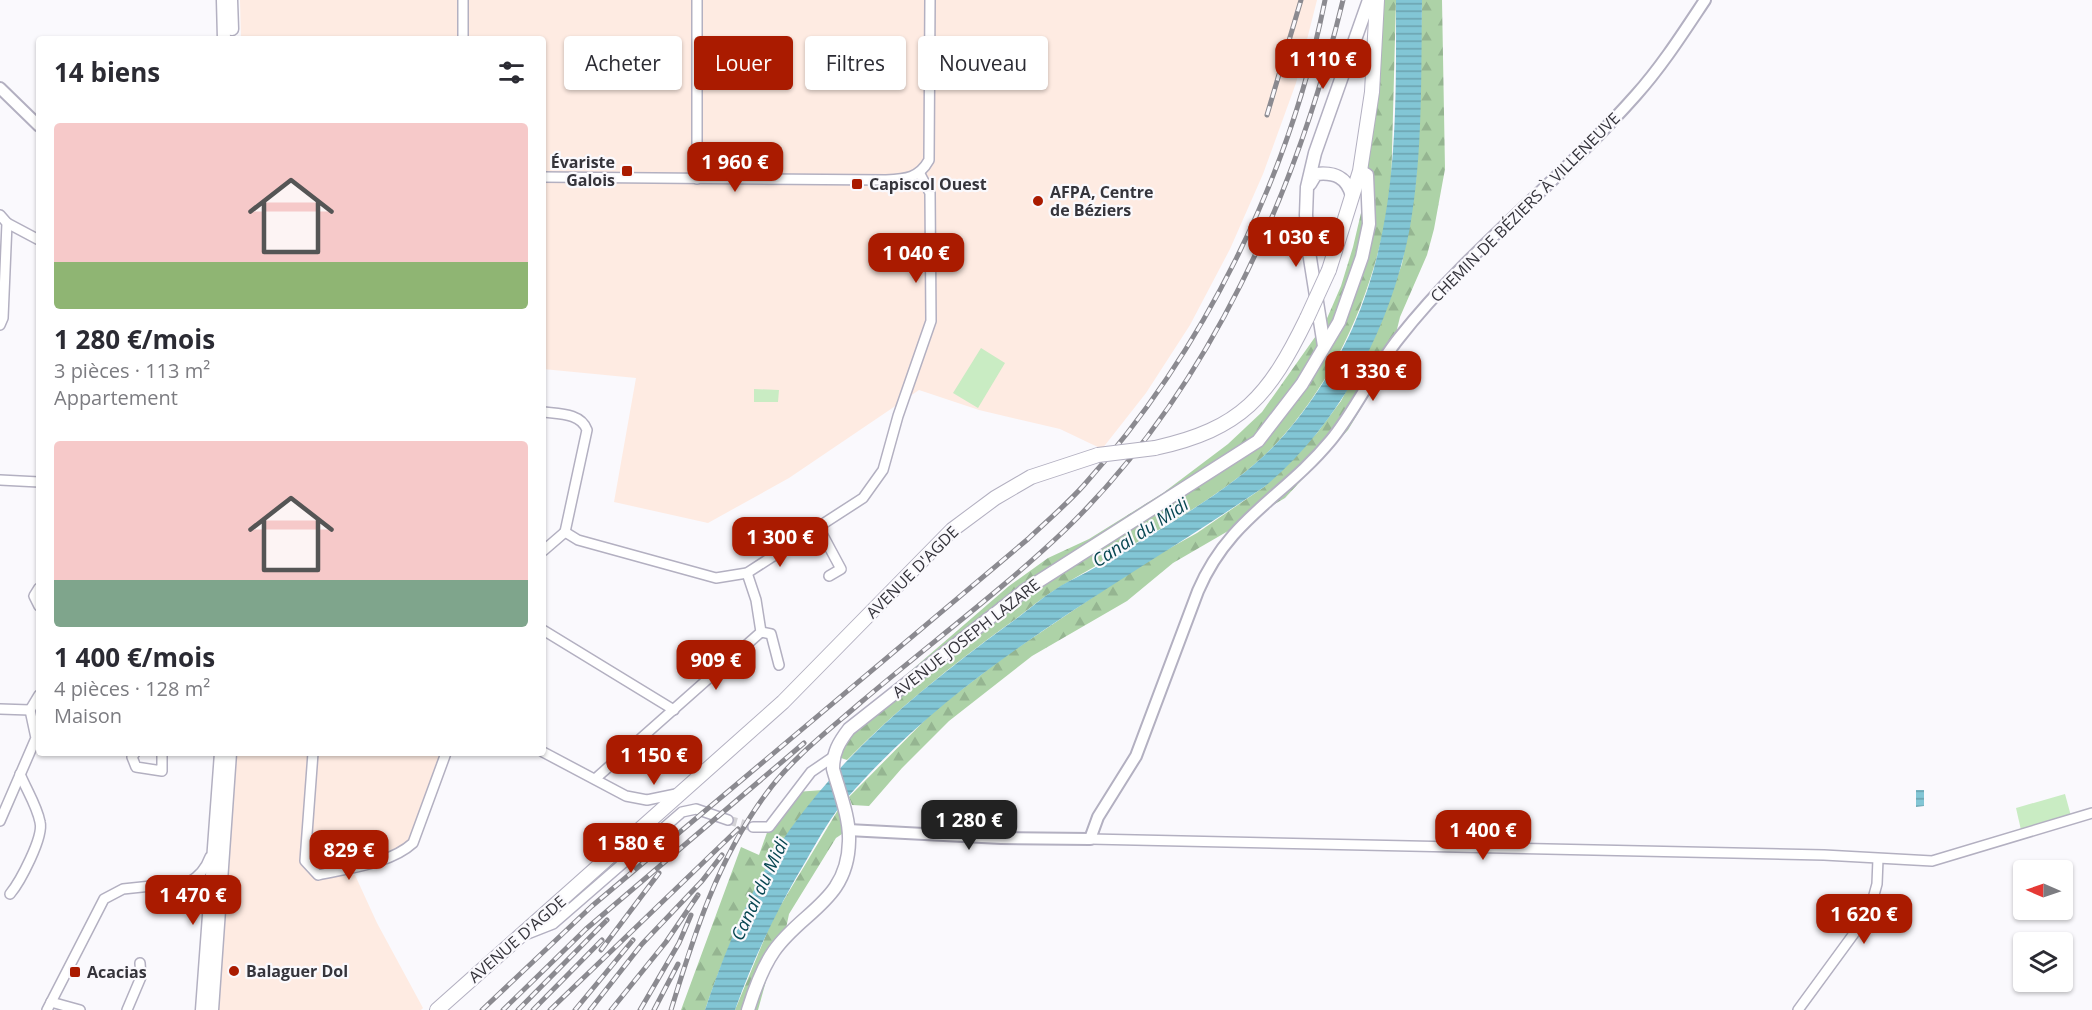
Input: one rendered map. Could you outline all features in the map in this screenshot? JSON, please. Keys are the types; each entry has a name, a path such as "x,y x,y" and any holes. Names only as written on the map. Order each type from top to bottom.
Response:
{"main road":[{"path":"223,0 224,36"},
{"path":"231,0 232,36"},
{"path":"1324,346 1309,252 1306,215 1307,188 1315,153 1369,0"},
{"name":"AVENUE D'AGDE","path":"437,1010 522,937 783,702 952,530 995,498 1031,477 1098,455 1155,448 1203,434 1241,414 1264,391 1288,356 1329,270 1360,171 1372,92 1377,0"},
{"name":"AVENUE JOSEPH LAZARE","path":"833,763 838,742 849,729 1025,590 1258,441 1302,384 1340,322 1362,257 1369,224 1367,176 1360,171"},
{"path":"1307,188 1316,174 1329,173 1342,178 1349,186 1352,196"},
{"path":"202,1010 221,756"},
{"path":"213,1010 230,756"},
{"path":"748,1010 773,952 834,890 847,857 847,824 833,763"}],"street":[{"path":"463,0 463,36"},
{"path":"697,0 697,179"},
{"path":"546,177 886,180 903,179 920,174 929,160 930,0"},
{"name":"CHEMIN DE BÉZIERS À VILLENEUVE","path":"1090,839 1098,817 1136,756 1208,567 1224,543 1236,528 1294,478 1332,439 1397,339 1501,227 1635,96 1662,63 1705,0"},
{"path":"0,88 36,123"},
{"path":"565,532 578,540 716,578 747,573 863,498 883,470 931,321 930,194 920,174"},
{"path":"4,219 36,238"},
{"path":"0,325 3,318 4,219"},
{"path":"546,412 576,417 584,422 587,430 565,532 546,548"},
{"path":"0,480 36,482"},
{"path":"819,528 841,569 829,576"},
{"path":"747,573 756,600 761,632"},
{"path":"546,632 674,710"},
{"path":"596,779 761,632"},
{"path":"761,632 771,634 779,665"},
{"path":"0,821 36,738 30,710 36,700"},
{"path":"0,709 30,710"},
{"path":"546,754 626,796 647,800 684,792"},
{"path":"133,756 136,766 162,771 162,756"},
{"path":"313,756 305,861 318,875 392,856 404,851 413,843 445,756"},
{"path":"753,827 769,826 811,772 833,763"},
{"path":"10,894 20,882 40,832 41,823 20,774"},
{"path":"522,937 553,924 682,812 696,809 728,820"},
{"path":"216,951 212,881 218,842 226,813"},
{"path":"847,824 1000,838 1824,855 1932,861 2092,813"},
{"path":"194,882 207,865 213,845"},
{"path":"1798,1010 1869,913 1877,884 1878,859"},
{"path":"80,1010 49,1006 104,899 123,890 212,881"},
{"path":"194,882 205,900 207,938"},
{"path":"127,1010 141,978 140,963"}],"shaded area":[{"path":"240,0 1317,0 1296,83 1263,174 1230,249 1190,325 1146,393 1102,449 1060,429 979,410 919,390 789,478 708,523 614,502 636,378 546,369 546,36 241,36"},
{"path":"236,756 446,756 413,850 350,875 355,875 377,923 423,1008 421,1010 218,1010"}],"green space":[{"path":"1377,0 1396,0 1391,190 1385,225 1365,293 1352,327 1318,390 1274,446 1227,486 1171,523 1046,596 926,688 847,760 838,757 841,731 1009,586 1048,558 1089,539 1163,493 1228,444 1262,412 1325,323 1341,286 1353,247 1365,196"},
{"path":"1422,0 1442,0 1445,169 1427,255 1400,317 1389,362 1348,430 1285,498 1173,563 1127,601 1032,656 949,721 902,768 869,806 852,805 849,797 935,710 1007,655 1145,562 1197,533 1264,487 1317,433 1341,401 1376,334 1402,264 1416,181"},
{"path":"981,348 1005,363 978,408 953,393"},
{"path":"754,389 779,390 778,402 754,402"},
{"path":"823,790 786,841 754,894 727,951 705,1010 681,1010 741,847 759,855 769,827 796,792"},
{"path":"2065,794 2071,816 2021,830 2016,808"},
{"path":"838,810 845,819 848,830 836,838 789,914 784,938 771,963 758,1010 735,1010 773,918"}],"water":[{"name":"Canal du Midi","path":"1396,0 1422,0 1420,114 1414,199 1402,263 1390,300 1359,370 1339,403 1292,462 1264,487 1045,629 941,707 892,750 847,798 821,835 767,933 735,1010 705,1010 742,916 778,848 814,798 865,743 949,669 1050,593 1165,526 1236,480 1286,433 1318,390 1353,327 1368,288 1379,248 1387,207 1395,125"},
{"path":"1916,790 1924,790 1924,806 1916,807"}],"tunnel":[{"path":"728,820 753,827"}],"railway":[{"path":"1267,115 1301,0"},
{"path":"482,1010 592,906 1028,539 1084,485 1127,433 1167,377 1204,319 1236,258 1265,195 1289,131 1310,66 1325,0"},
{"path":"671,1010 709,898 721,871 749,819 776,781 823,735 1016,575 1065,530 1116,475 1163,415 1204,352 1241,284 1273,215 1324,72 1343,0"},
{"path":"503,1010 586,929 804,743"},
{"path":"550,1010 738,829"},
{"path":"590,1010 642,944 702,881 722,855"},
{"path":"601,950 659,873"},
{"path":"611,1010 666,942 698,895"},
{"path":"640,1010 679,943 691,915"},
{"path":"518,1010 607,920"},
{"path":"533,1010 602,940"},
{"path":"575,1010 633,940"},
{"path":"654,1010 678,964"}],"place":[{"name":"Évariste Galois","path":"627,171"},
{"name":"Capiscol Ouest","path":"857,184"},
{"name":"AFPA, Centre de Béziers","path":"1038,201"},
{"name":"Balaguer Dol","path":"234,971"},
{"name":"Acacias","path":"75,972"}]}
